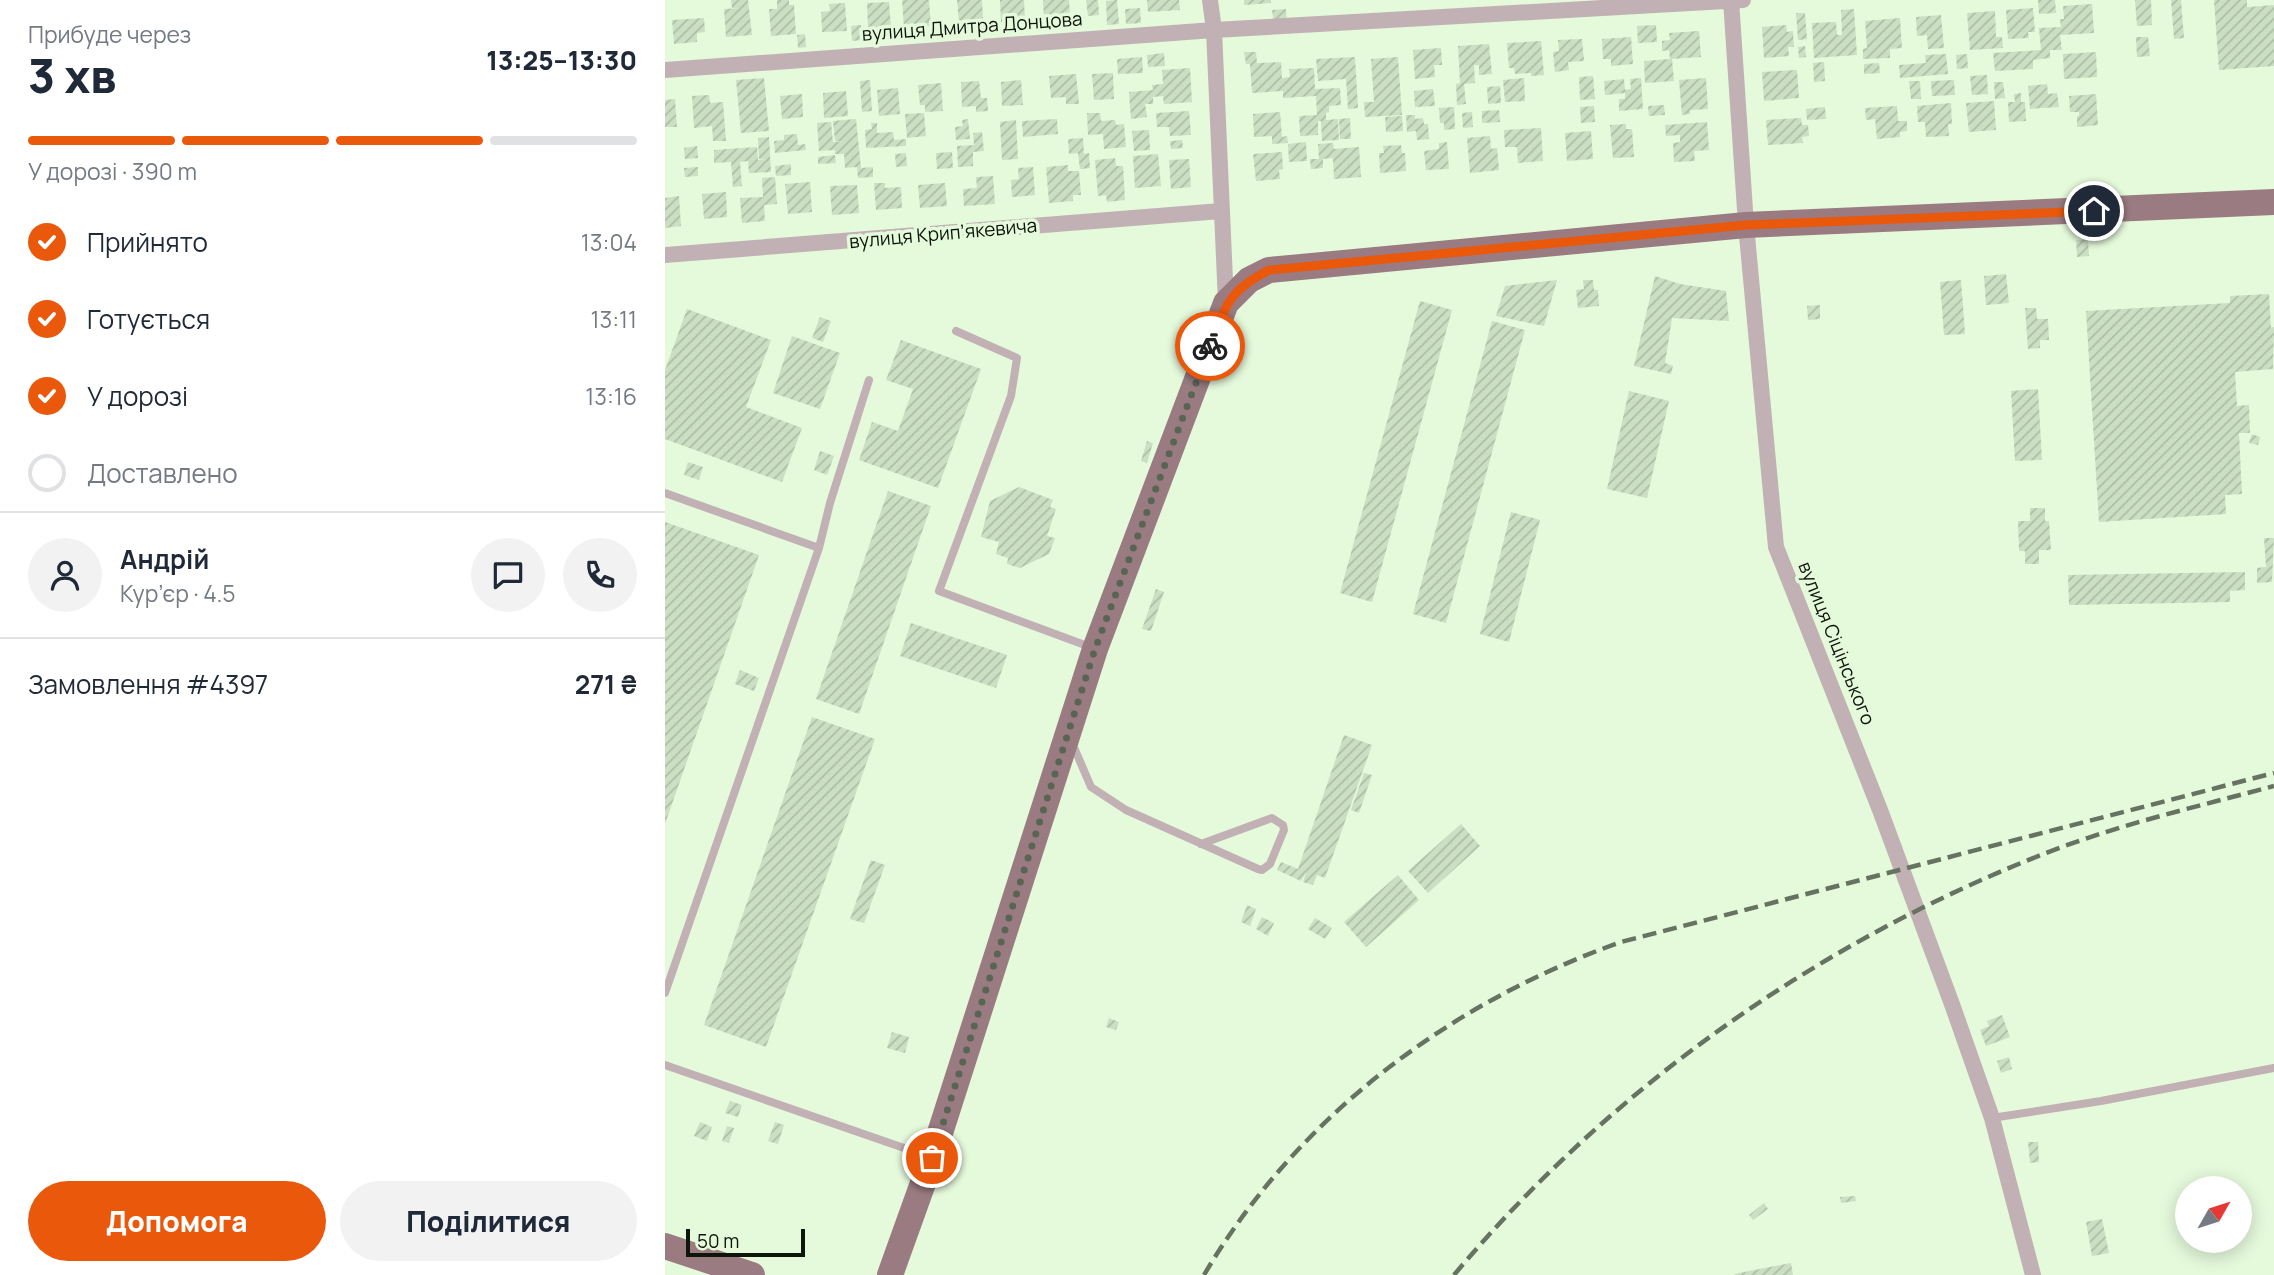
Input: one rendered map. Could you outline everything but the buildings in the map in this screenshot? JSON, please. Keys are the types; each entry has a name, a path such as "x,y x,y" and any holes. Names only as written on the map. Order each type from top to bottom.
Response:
{"main road":[{"path":"890,1275 932,1158 1095,649 1226,303 1249,280 1269,270 1746,225 2274,202"},
{"path":"665,1246 748,1274"}],"street":[{"path":"1210,0 1214,30 1226,303"},
{"name":"вулиця Сіцінського","path":"1731,0 1746,225 1776,547 1880,810 1992,1118 2033,1275"},
{"name":"вулиця Дмитра Донцова","path":"665,70 1214,30 1743,0"},
{"name":"вулиця Крипʼякевича","path":"665,255 1221,211"}],"lane":[{"path":"956,331 1017,358 1011,396 939,591 1095,649"},
{"path":"665,993 819,548 830,503 869,380"},
{"path":"665,494 819,548"},
{"path":"1069,732 1091,788 1126,810 1201,844 1262,870 1270,864 1284,830 1283,825 1272,818 1201,844"},
{"path":"665,1065 932,1158"},
{"path":"1992,1118 2101,1101 2274,1068"}],"railway":[{"path":"1204,1275 1242,1218 1284,1165 1331,1116 1383,1072 1438,1033 1496,998 1558,967 1621,942 2274,773"},
{"path":"1454,1275 1515,1207 1580,1143 1649,1084 1721,1029 1797,978 1876,932 1957,891 2041,855 2127,826 2274,786"}],"way so far":[{"path":"932,1158 1095,649 1210,346"}],"route":[{"path":"1210,346 1226,303 1249,280 1269,270 1746,225 2094,211"}]}
